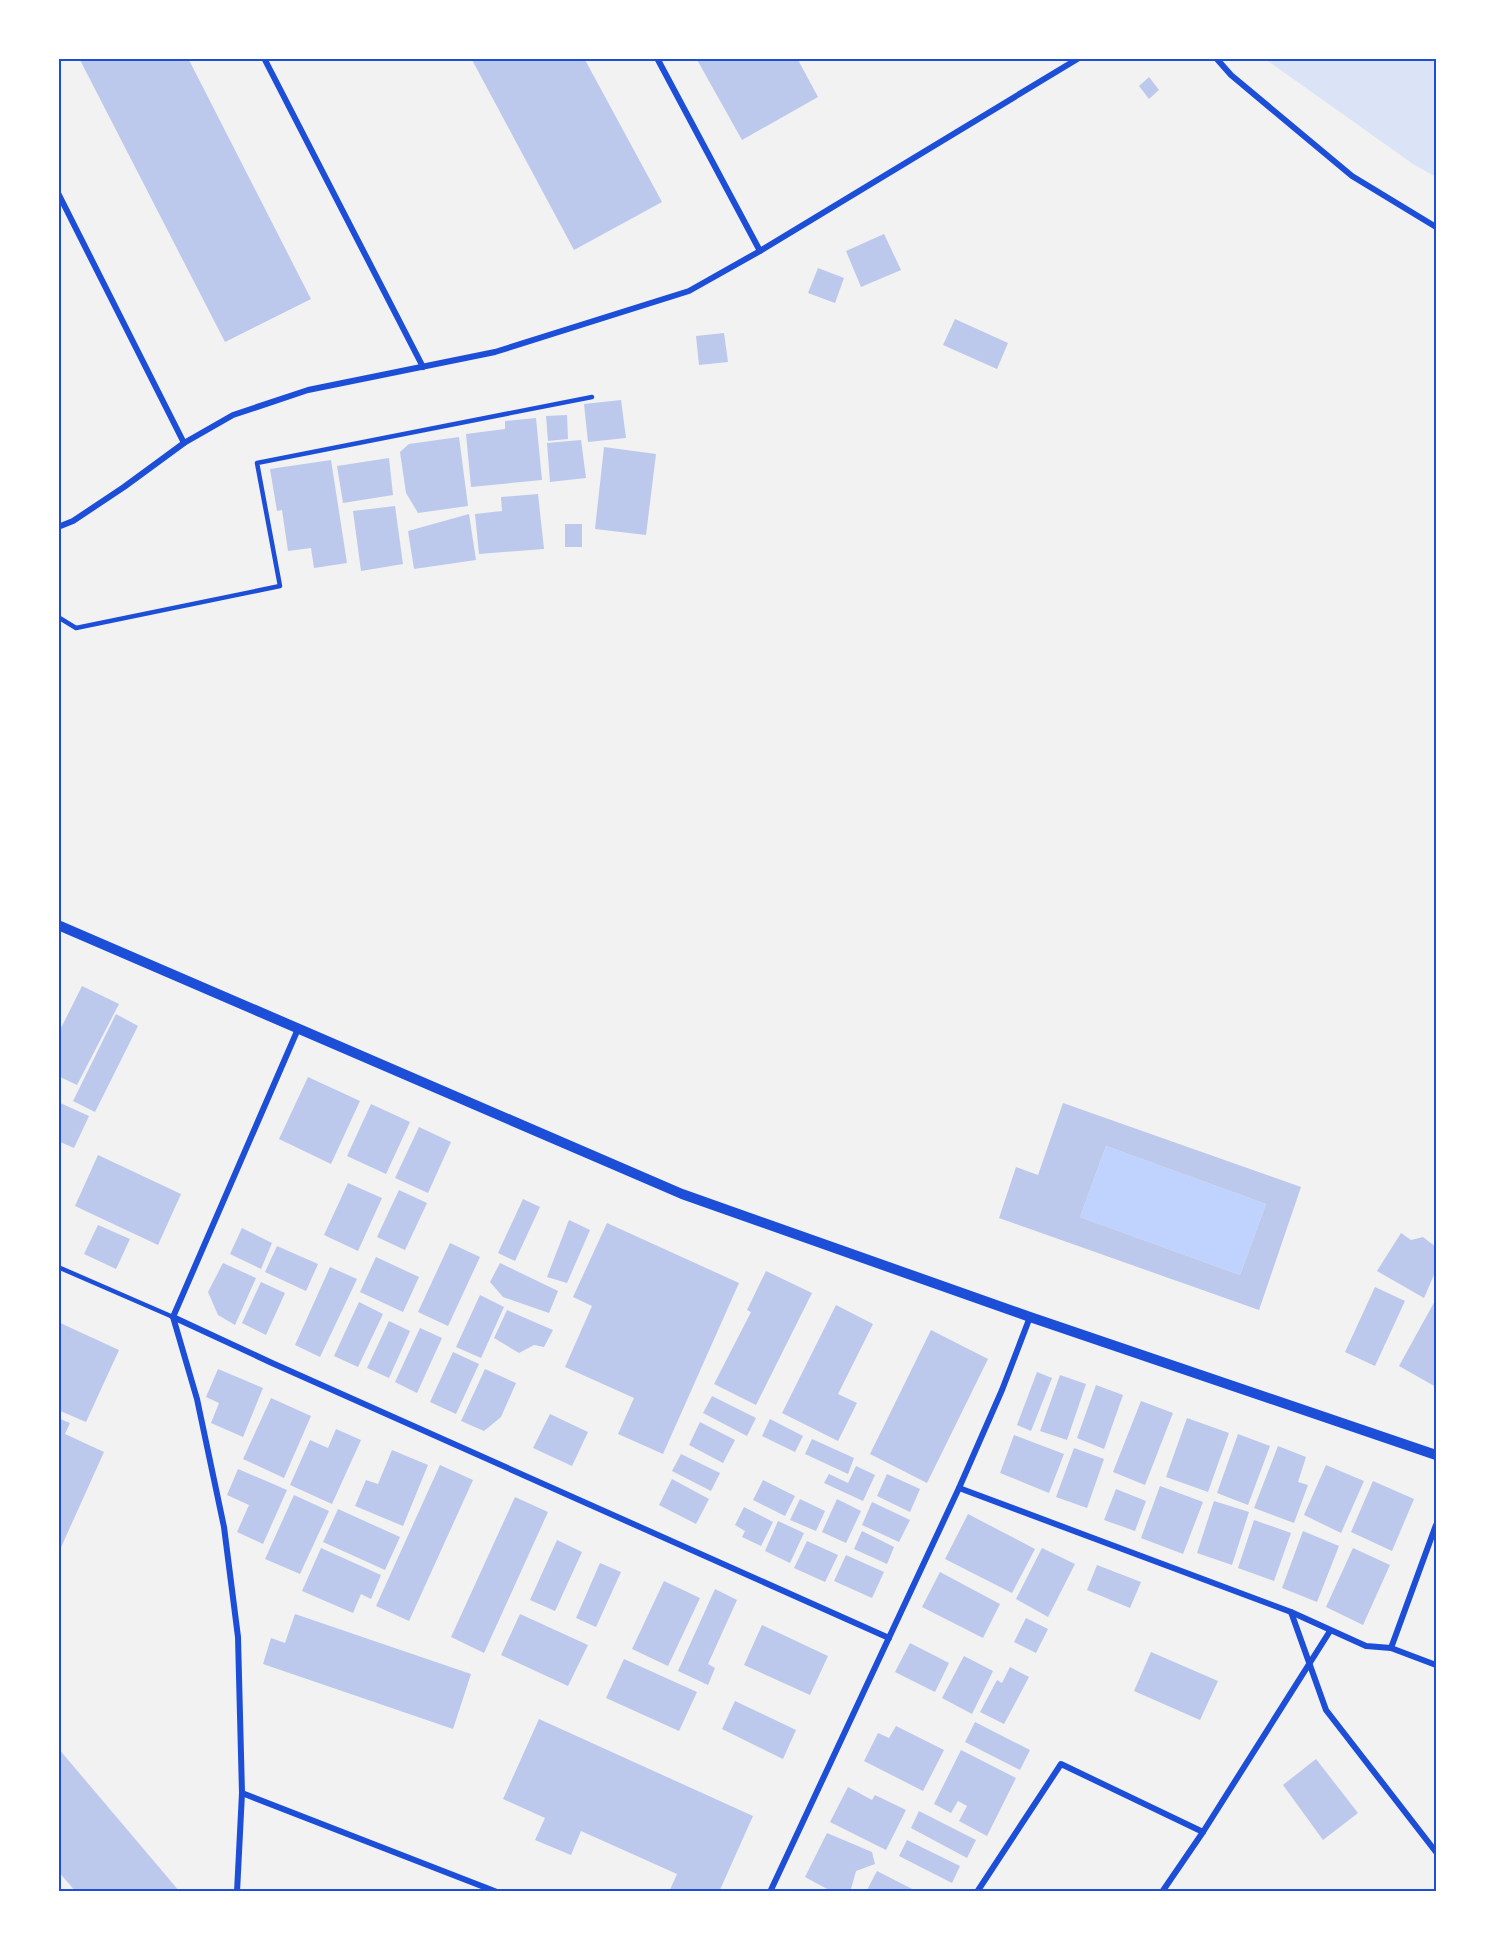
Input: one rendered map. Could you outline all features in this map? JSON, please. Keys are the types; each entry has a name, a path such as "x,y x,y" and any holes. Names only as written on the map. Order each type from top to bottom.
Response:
{"street":[{"path":"264,58 423,367"},
{"path":"657,58 760,251"},
{"path":"58,527 73,521 184,443 233,415 308,390 495,352 689,291 760,251 1079,58"},
{"path":"1216,58 1231,75 1352,176 1437,227"},
{"path":"58,193 184,443"},
{"path":"58,925 682,1194 1029,1317 1437,1455"},
{"path":"237,1892 242,1793 238,1637 224,1527 197,1399 173,1317 298,1029"},
{"path":"173,1317 889,1638"},
{"path":"770,1892 959,1488 1002,1390 1029,1317"},
{"path":"959,1488 1291,1612 1366,1646 1391,1648 1437,1665"},
{"path":"1391,1648 1437,1525"},
{"path":"1291,1612 1326,1710 1437,1852"},
{"path":"1162,1892 1203,1832 1330,1631"},
{"path":"977,1892 1061,1764 1203,1832"},
{"path":"242,1793 497,1892"}],"lane":[{"path":"58,617 76,628 280,586 257,463 592,397"},
{"path":"58,1267 173,1317"}],"shaded area":[{"path":"1265,59 1436,59 1436,177 1413,164"}],"water":[{"path":"1106,1146 1266,1204 1240,1275 1080,1217"}],"building":[{"path":"79,58 188,58 311,299 225,342"},
{"path":"471,58 584,58 662,202 574,250"},
{"path":"696,58 797,58 818,97 742,140"},
{"path":"1149,77 1159,90 1149,99 1139,86"},
{"path":"884,234 901,270 861,287 846,251"},
{"path":"818,268 844,278 835,303 808,293"},
{"path":"955,319 1008,343 997,369 943,345"},
{"path":"724,333 728,362 699,365 696,336"},
{"path":"621,400 626,438 588,442 584,404"},
{"path":"567,415 568,439 548,441 546,416"},
{"path":"536,418 542,480 471,487 466,434 505,429 505,421"},
{"path":"459,437 468,506 418,513 406,493 400,452 409,444"},
{"path":"581,440 586,478 550,482 547,443"},
{"path":"604,447 656,454 646,535 595,529"},
{"path":"389,458 393,495 343,503 337,466"},
{"path":"331,460 347,563 314,568 311,548 288,551 282,510 277,511 270,469"},
{"path":"538,494 544,549 479,554 475,514 502,511 501,497"},
{"path":"395,506 403,564 361,571 353,511"},
{"path":"469,514 476,560 414,569 408,531"},
{"path":"565,524 582,524 582,547 565,547"},
{"path":"82,986 119,1004 77,1085 58,1076 58,1034"},
{"path":"116,1014 138,1026 95,1112 73,1101"},
{"path":"308,1077 360,1101 331,1164 279,1139"},
{"path":"58,1102 89,1116 74,1148 58,1141"},
{"path":"1063,1103 1301,1187 1259,1310 999,1218 1016,1167 1038,1175","holes":["1106,1146 1266,1204 1240,1275 1080,1217"]},
{"path":"371,1104 410,1122 386,1174 347,1156"},
{"path":"419,1127 451,1142 428,1193 395,1178"},
{"path":"98,1155 181,1194 158,1245 75,1206"},
{"path":"348,1183 382,1198 358,1251 324,1235"},
{"path":"399,1190 427,1203 405,1250 377,1237"},
{"path":"523,1199 540,1207 515,1261 498,1253"},
{"path":"569,1220 590,1230 567,1283 547,1277"},
{"path":"607,1223 739,1283 663,1454 618,1434 634,1398 565,1367 592,1306 573,1297"},
{"path":"98,1225 130,1239 116,1269 84,1254"},
{"path":"242,1228 272,1243 261,1269 230,1254"},
{"path":"1401,1233 1411,1240 1423,1237 1436,1247 1436,1270 1424,1298 1377,1271"},
{"path":"450,1243 480,1257 448,1326 418,1312"},
{"path":"277,1246 318,1264 306,1291 265,1272"},
{"path":"376,1257 419,1277 403,1312 360,1292"},
{"path":"223,1263 256,1278 235,1325 218,1315 208,1292"},
{"path":"500,1263 558,1291 549,1313 503,1297 490,1282"},
{"path":"330,1267 357,1279 320,1357 295,1345"},
{"path":"766,1271 812,1293 756,1405 714,1384 751,1312 747,1310"},
{"path":"261,1282 285,1293 266,1335 242,1323"},
{"path":"1375,1287 1405,1301 1375,1366 1345,1352"},
{"path":"480,1295 504,1307 481,1358 456,1347"},
{"path":"1436,1299 1436,1387 1399,1366"},
{"path":"359,1302 383,1314 358,1367 334,1356"},
{"path":"836,1305 873,1324 838,1394 857,1403 838,1441 782,1413"},
{"path":"507,1310 553,1330 544,1347 534,1345 519,1353 494,1338"},
{"path":"389,1321 410,1331 389,1378 367,1368"},
{"path":"58,1322 119,1350 86,1422 58,1410"},
{"path":"420,1328 442,1338 417,1393 395,1382"},
{"path":"931,1330 988,1359 927,1483 870,1454"},
{"path":"453,1352 479,1364 456,1414 430,1402"},
{"path":"218,1369 263,1388 243,1437 211,1423 219,1403 206,1397"},
{"path":"485,1369 516,1383 501,1417 484,1431 461,1421"},
{"path":"1037,1372 1052,1378 1031,1431 1017,1425"},
{"path":"1060,1375 1086,1384 1067,1440 1040,1431"},
{"path":"1096,1385 1123,1395 1104,1449 1077,1438"},
{"path":"712,1396 756,1418 747,1436 703,1413"},
{"path":"271,1398 311,1416 284,1478 243,1459"},
{"path":"1141,1401 1173,1413 1145,1485 1113,1472"},
{"path":"550,1414 588,1432 572,1466 533,1448"},
{"path":"58,1418 70,1423 65,1434 104,1452 58,1554"},
{"path":"1187,1418 1229,1433 1208,1492 1166,1477"},
{"path":"770,1419 803,1436 795,1452 762,1436"},
{"path":"700,1422 735,1440 723,1463 689,1445"},
{"path":"336,1429 361,1440 332,1504 290,1485 310,1440 328,1448"},
{"path":"1238,1434 1270,1446 1248,1505 1217,1493"},
{"path":"1014,1435 1064,1454 1049,1493 1000,1473"},
{"path":"812,1439 854,1458 848,1474 805,1454"},
{"path":"1278,1446 1306,1457 1298,1482 1308,1485 1294,1523 1254,1508"},
{"path":"1074,1448 1104,1459 1087,1508 1056,1497"},
{"path":"392,1450 428,1465 403,1526 355,1506 366,1480 378,1484"},
{"path":"681,1454 720,1473 711,1491 672,1471"},
{"path":"440,1465 473,1480 409,1621 376,1606"},
{"path":"1326,1465 1364,1481 1341,1533 1304,1515"},
{"path":"856,1466 875,1475 863,1501 824,1483 829,1474 848,1483"},
{"path":"238,1469 287,1490 263,1544 237,1532 249,1505 227,1495"},
{"path":"887,1474 920,1489 910,1512 877,1496"},
{"path":"672,1479 709,1499 696,1524 659,1505"},
{"path":"763,1480 795,1496 785,1516 753,1500"},
{"path":"1373,1481 1414,1499 1392,1551 1351,1532"},
{"path":"1160,1486 1203,1502 1183,1554 1141,1538"},
{"path":"1116,1489 1146,1501 1135,1531 1104,1520"},
{"path":"294,1495 329,1511 300,1574 265,1559"},
{"path":"515,1497 548,1512 484,1653 451,1637"},
{"path":"800,1499 825,1511 816,1531 790,1520"},
{"path":"837,1499 861,1511 846,1543 822,1532"},
{"path":"1214,1501 1249,1512 1232,1565 1197,1553"},
{"path":"872,1502 910,1520 899,1542 862,1525"},
{"path":"744,1507 773,1522 761,1546 742,1537 745,1531 735,1525"},
{"path":"338,1509 400,1537 385,1570 323,1542"},
{"path":"968,1514 1035,1549 1012,1593 945,1559"},
{"path":"1254,1520 1291,1533 1274,1581 1238,1568"},
{"path":"778,1521 804,1533 790,1563 765,1551"},
{"path":"862,1531 894,1547 887,1564 854,1549"},
{"path":"1303,1531 1339,1546 1317,1602 1282,1588"},
{"path":"557,1540 582,1552 555,1611 530,1600"},
{"path":"807,1541 838,1555 825,1582 794,1568"},
{"path":"321,1548 381,1575 371,1599 361,1594 353,1613 302,1591"},
{"path":"1042,1548 1075,1564 1048,1617 1016,1599"},
{"path":"1353,1548 1390,1565 1363,1625 1326,1607"},
{"path":"846,1555 884,1572 872,1598 834,1581"},
{"path":"600,1563 621,1572 596,1627 576,1618"},
{"path":"1097,1565 1141,1582 1130,1608 1087,1590"},
{"path":"940,1572 1000,1604 983,1638 922,1607"},
{"path":"664,1581 700,1598 668,1666 632,1649"},
{"path":"715,1589 737,1600 708,1664 715,1668 708,1685 678,1671"},
{"path":"295,1614 471,1674 453,1729 263,1664 271,1638 285,1643"},
{"path":"520,1614 588,1645 568,1686 501,1655"},
{"path":"1026,1618 1048,1629 1036,1653 1014,1642"},
{"path":"762,1625 828,1656 810,1695 744,1665"},
{"path":"910,1643 949,1663 935,1692 895,1672"},
{"path":"1151,1652 1218,1681 1200,1720 1134,1691"},
{"path":"964,1656 993,1671 972,1714 942,1698"},
{"path":"624,1659 697,1692 679,1731 606,1698"},
{"path":"1010,1667 1029,1677 1004,1724 980,1712 997,1680 1002,1683"},
{"path":"735,1701 796,1730 783,1759 722,1729"},
{"path":"539,1719 753,1816 719,1892 669,1892 677,1874 581,1831 571,1855 535,1840 545,1818 503,1799"},
{"path":"975,1722 1030,1750 1020,1770 965,1742"},
{"path":"896,1726 944,1750 923,1791 864,1761 878,1733 889,1738"},
{"path":"58,1748 180,1892 76,1892 58,1871"},
{"path":"961,1750 1016,1778 987,1836 959,1821 967,1806 958,1801 951,1813 934,1804"},
{"path":"1316,1759 1358,1813 1323,1840 1283,1785"},
{"path":"848,1787 872,1800 875,1795 906,1810 886,1850 830,1822"},
{"path":"919,1811 976,1840 967,1858 911,1828"},
{"path":"827,1833 872,1852 875,1864 856,1871 851,1889 829,1890 805,1877"},
{"path":"907,1840 960,1866 952,1883 899,1856"},
{"path":"877,1871 918,1892 866,1892"}]}
